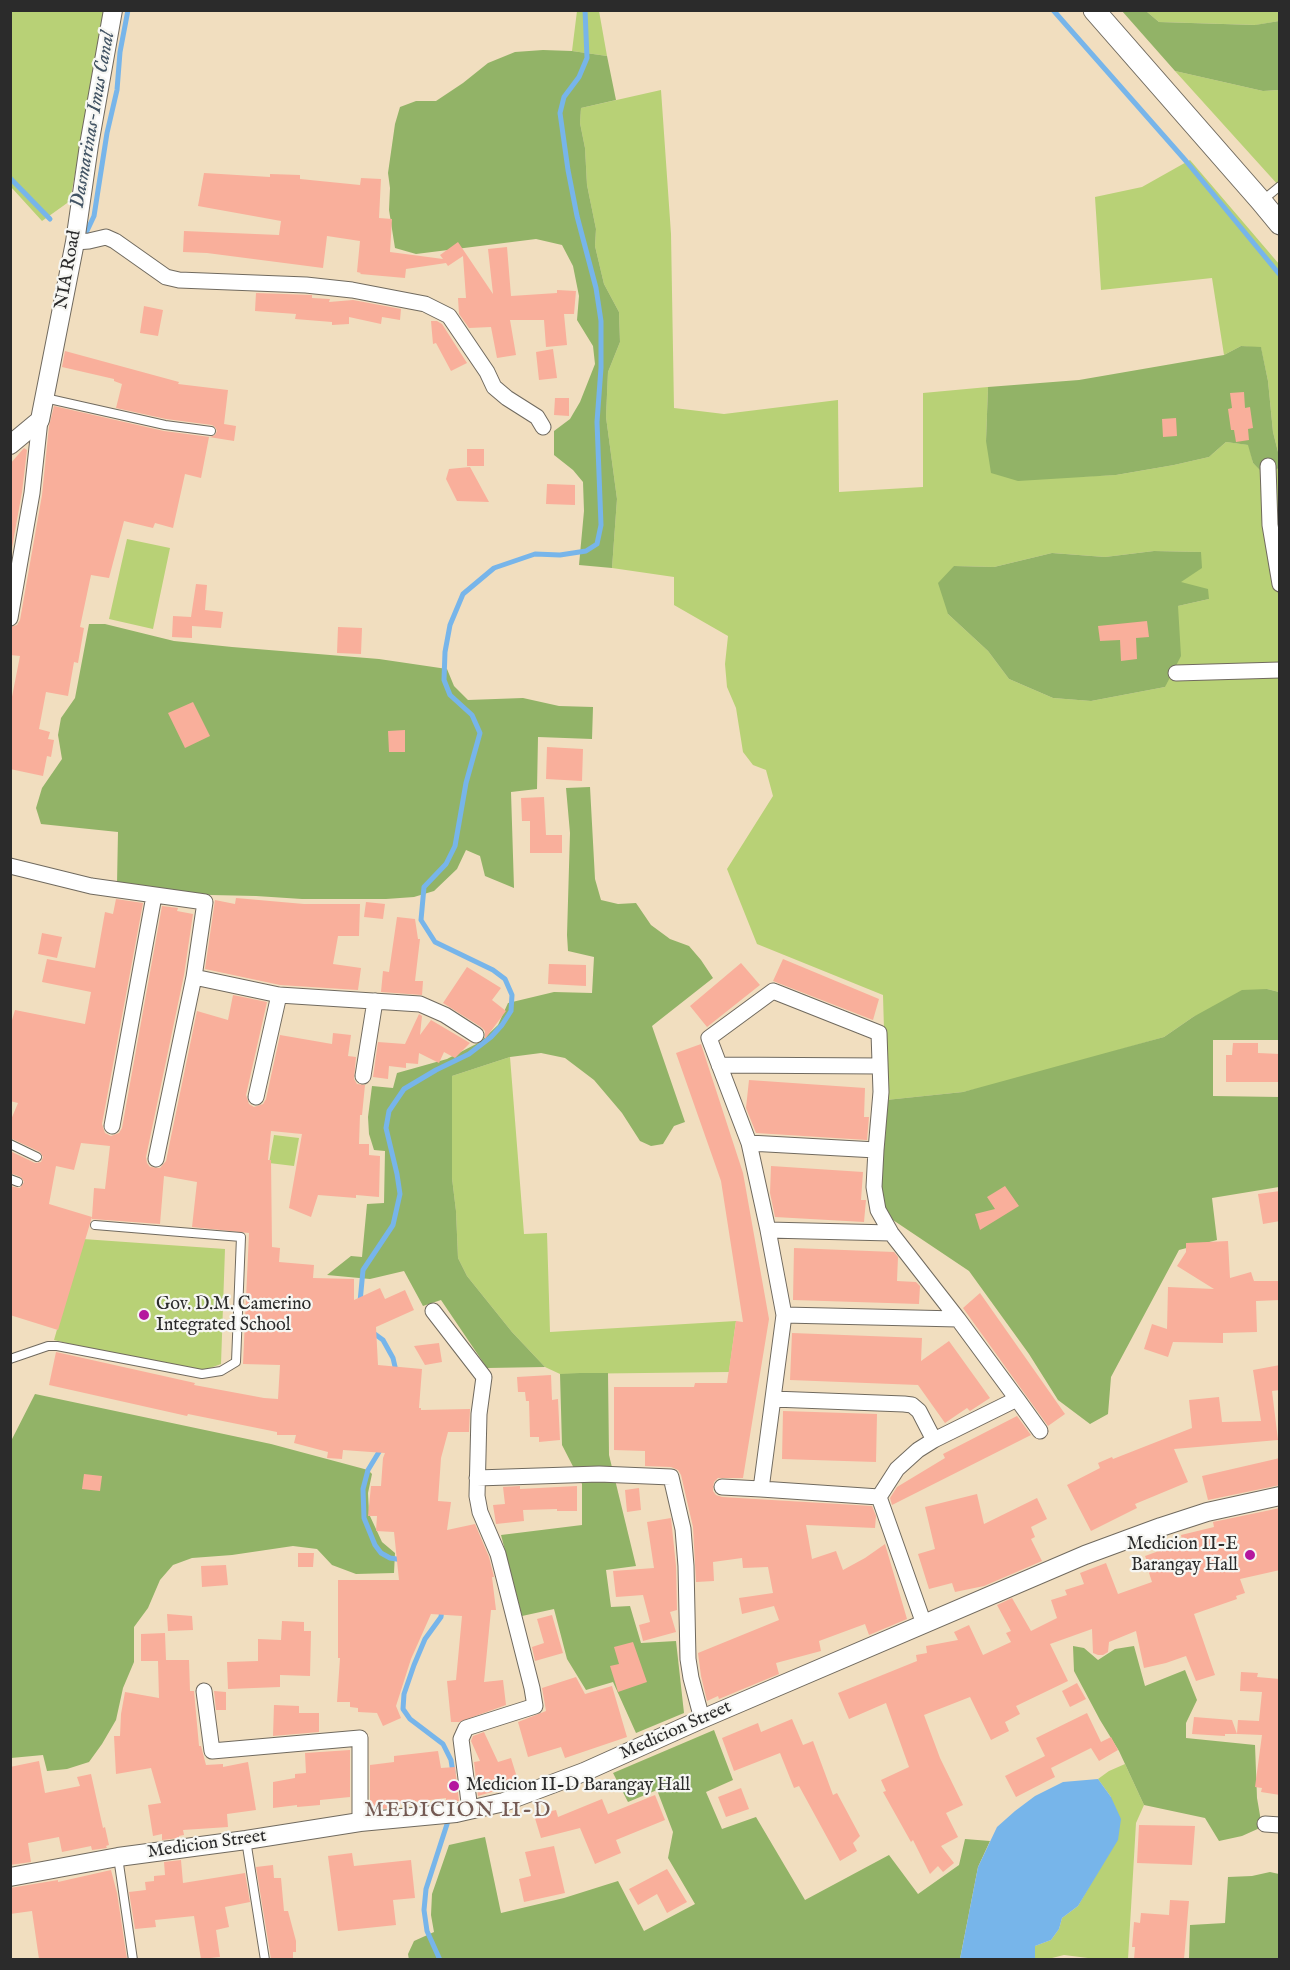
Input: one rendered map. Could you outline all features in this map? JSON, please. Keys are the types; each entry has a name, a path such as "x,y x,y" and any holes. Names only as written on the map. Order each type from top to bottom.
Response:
{"main road":[{"path":"1094,10 1280,224"}],"street":[{"name":"NIA Road","path":"40,420 75,242 89,145 113,10"},
{"path":"75,242 106,237 166,277 179,280 306,285 352,290 425,304 449,316 487,372 494,387 537,417 543,427"},
{"path":"10,445 40,420"},
{"path":"10,618 32,493 40,420"},
{"path":"1268,466 1270,525 1280,585"},
{"path":"1176,673 1280,670"},
{"path":"10,866 91,886 205,902 194,977 156,1159"},
{"path":"112,1126 153,896"},
{"path":"194,977 279,995 420,1004 444,1015 476,1035"},
{"path":"761,1489 784,1315 748,1143 709,1038 773,991 879,1033 881,1092 874,1186 878,1210 891,1233 958,1319 1040,1431"},
{"path":"256,1097 279,995"},
{"path":"363,1076 375,1001"},
{"path":"719,1065 880,1066"},
{"path":"748,1143 876,1150"},
{"path":"768,1230 891,1233"},
{"path":"433,1311 484,1377 479,1414 477,1496 480,1512 498,1554 535,1706 466,1728 461,1738 463,1812"},
{"path":"784,1315 958,1319"},
{"path":"773,1399 912,1406 919,1411 934,1440"},
{"path":"879,1497 897,1469 918,1450 1017,1399"},
{"path":"477,1478 599,1474 671,1477 683,1529 688,1659 702,1719"},
{"path":"722,1487 879,1497"},
{"name":"Medicion Street","path":"10,1877 118,1857 360,1822 463,1812 504,1802 545,1788 1065,1564 1207,1512 1280,1496"},
{"path":"879,1497 924,1624"},
{"path":"204,1691 212,1751 360,1738 360,1822"}],"lane":[{"path":"1262,201 1280,186"},
{"path":"45,398 157,423 211,431"},
{"path":"10,1144 37,1157"},
{"path":"10,1359 48,1346 57,1346 202,1374 221,1371 236,1362 241,1237 95,1225"},
{"path":"246,1840 265,1959"},
{"path":"118,1857 133,1959"}],"green space":[{"path":"11,11 105,11 70,201 42,221 11,187"},
{"path":"577,11 599,11 607,56 572,51"},
{"path":"1122,11 1146,11 1159,22 1255,25 1279,21 1279,90 1263,91 1175,71"},
{"path":"1146,11 1279,11 1279,21 1256,25 1159,22"},
{"path":"543,50 607,56 616,100 581,108 580,123 585,148 587,185 596,229 595,246 604,284 619,312 620,342 608,372 606,417 617,499 612,568 579,565 584,511 583,482 573,470 554,455 554,431 570,419 580,402 595,364 593,346 577,320 579,296 573,266 562,245 536,239 416,254 395,248 389,210 388,173 395,124 400,107 416,101 436,101 488,63 515,52"},
{"path":"1175,71 1263,91 1279,90 1279,186"},
{"path":"661,90 671,234 674,408 724,414 838,400 839,492 923,487 923,393 988,387 986,441 1072,477 1116,475 1174,465 1209,457 1226,442 1249,445 1253,463 1265,474 1279,468 1279,992 1267,989 1193,1017 1164,1037 1011,1081 963,1092 886,1100 883,995 757,944 727,869 773,796 766,770 753,765 743,752 736,708 727,687 725,664 728,636 674,605 674,577 612,568 617,499 606,417 608,372 620,342 619,312 604,284 595,246 596,229 587,185 585,148 580,123 581,108","holes":["1154,551 1201,552 1180,582 1209,599 1178,606 1165,687 1091,701 1053,698 1009,679 988,651 948,614 954,566 994,567 1052,553 1105,557"]},
{"path":"1190,160 1279,264 1279,456 1273,432 1268,381 1261,348 1241,346 1224,355 1212,278 1101,290 1095,197 1142,187"},
{"path":"1241,346 1261,347 1268,381 1279,468 1265,475 1253,463 1248,445 1226,442 1209,457 1116,475 1018,481 991,473 986,441 988,387 1079,380 1224,355"},
{"path":"127,539 170,548 153,629 109,619"},
{"path":"1154,551 1201,552 1202,568 1181,582 1208,589 1209,599 1178,606 1181,656 1165,687 1091,701 1053,698 1009,679 988,651 948,614 938,583 954,566 994,567 1052,553 1105,557"},
{"path":"89,624 105,624 174,641 379,659 447,669 454,686 468,700 523,698 559,706 593,707 592,739 538,737 537,789 511,792 514,888 485,876 480,856 466,850 457,869 434,891 414,897 302,899 211,895 117,884 118,832 41,824 36,808 42,788 62,759 58,735 61,718 75,698"},
{"path":"590,787 595,879 601,900 618,904 636,903 651,925 670,939 689,946 713,978 652,1026 685,1122 674,1126 663,1144 651,1146 640,1141 622,1113 594,1080 565,1058 541,1053 510,1057 452,1076 452,1178 458,1258 467,1276 512,1332 545,1367 487,1368 441,1300 423,1306 404,1271 370,1279 327,1275 351,1256 362,1257 367,1204 384,1203 385,1151 374,1150 369,1134 368,1117 372,1086 393,1088 397,1073 447,1059 480,1042 498,1025 508,1003 554,992 592,993 594,957 568,951 567,935 570,833 566,788"},
{"path":"1267,989 1279,992 1279,1040 1213,1040 1213,1096 1279,1097 1279,1187 1212,1198 1217,1240 1179,1250 1111,1377 1108,1414 1090,1424 1058,1400 1029,1354 969,1271 884,1214 880,1193 886,1100 963,1092 1164,1037 1193,1017 1242,990"},
{"path":"510,1057 524,1234 547,1233 550,1332 736,1321 729,1372 560,1374 545,1367 512,1332 467,1276 458,1258 452,1178 452,1076"},
{"path":"274,1135 299,1138 294,1166 269,1163"},
{"path":"83,1239 225,1249 221,1364 194,1374 54,1340"},
{"path":"608,1373 609,1455 636,1566 606,1570 611,1607 630,1606 641,1643 676,1641 684,1713 636,1733 613,1682 586,1690 567,1659 554,1609 522,1616 501,1535 582,1525 582,1484 562,1445 560,1374"},
{"path":"35,1394 271,1444 368,1470 372,1474 368,1493 369,1514 382,1542 395,1553 394,1573 356,1574 332,1565 317,1549 293,1546 192,1558 173,1565 160,1580 148,1608 134,1627 134,1662 123,1688 116,1720 89,1762 67,1769 47,1771 43,1755 11,1758 10,1443"},
{"path":"1073,1646 1084,1648 1098,1660 1115,1649 1134,1646 1145,1686 1185,1670 1197,1700 1186,1723 1186,1738 1255,1745 1257,1798 1262,1827 1242,1836 1219,1841 1205,1818 1144,1805 1119,1751 1074,1671"},
{"path":"714,1730 733,1780 706,1792 722,1829 756,1817 805,1900 889,1855 918,1894 959,1865 965,1839 990,1841 978,1867 960,1959 409,1960 408,1954 414,1941 434,1932 431,1915 432,1894 449,1845 485,1837 501,1913 564,1898 618,1881 644,1931 695,1904 668,1858 673,1832 657,1790 628,1802 613,1773"},
{"path":"1125,1764 1144,1805 1136,1823 1128,1959 1096,1959 1064,1955 1035,1959 1035,1946 1051,1940 1059,1929 1062,1918 1078,1906 1104,1861 1111,1797 1098,1779"},
{"path":"1270,1872 1279,1874 1279,1959 1189,1959 1190,1925 1225,1923 1228,1877 1252,1876"}],"water":[{"path":"1098,1779 1111,1797 1121,1819 1118,1840 1078,1906 1062,1918 1059,1929 1051,1940 1035,1946 1035,1959 960,1959 978,1867 997,1827 1035,1796 1063,1782"}],"building":[{"path":"204,173 270,177 270,174 300,175 300,179 360,185 361,178 381,179 379,218 392,219 390,252 443,259 440,255 458,242 493,294 488,249 507,247 511,296 557,293 557,290 576,291 574,314 564,314 567,345 546,347 544,320 510,320 516,355 497,358 491,327 469,328 459,314 458,298 466,298 463,256 448,266 446,263 406,269 405,278 360,274 357,272 360,241 327,236 323,268 183,252 184,231 279,235 281,221 198,206"},
{"path":"256,293 312,295 312,298 330,299 329,302 353,300 401,309 400,320 382,317 381,324 349,317 349,324 332,325 332,322 295,319 296,314 255,311"},
{"path":"144,306 163,310 158,336 140,333"},
{"path":"431,321 442,324 467,363 451,371 436,343 433,344"},
{"path":"553,349 557,378 539,380 536,352"},
{"path":"65,351 179,382 178,384 228,390 224,424 236,426 234,441 209,437 201,478 185,474 173,528 155,523 153,528 124,521 109,578 91,575 80,627 84,628 78,663 74,662 68,696 46,692 39,729 50,732 48,739 54,740 51,757 47,756 43,776 10,769 10,707 20,656 10,655 10,627 17,625 20,620 42,495 49,426 54,406 164,431 210,437 217,431 212,425 166,419 116,408 122,384 114,379 62,367"},
{"path":"1244,392 1245,408 1250,407 1253,428 1248,429 1249,440 1236,442 1234,430 1231,430 1228,409 1232,408 1230,393"},
{"path":"555,398 569,398 569,416 554,415"},
{"path":"1176,418 1177,436 1163,437 1162,419"},
{"path":"24,448 27,450 22,492 10,559 10,464"},
{"path":"467,449 484,449 484,466 467,466"},
{"path":"470,467 489,502 457,501 446,479 449,469"},
{"path":"547,484 575,485 575,505 546,504"},
{"path":"196,584 207,585 205,610 223,612 221,628 192,626 192,638 172,637 173,616 191,617"},
{"path":"1147,621 1149,637 1136,638 1137,659 1121,661 1120,640 1100,641 1098,626"},
{"path":"338,627 362,628 361,654 337,653"},
{"path":"193,702 210,736 185,748 168,713"},
{"path":"405,730 405,752 389,752 388,731"},
{"path":"547,747 583,749 582,781 546,779"},
{"path":"544,797 546,835 562,835 562,853 530,853 530,821 522,821 521,798"},
{"path":"236,898 304,904 360,904 359,936 338,936 333,964 361,968 358,990 280,985 205,969 215,900 235,904"},
{"path":"116,899 143,903 102,1124 105,1133 111,1136 119,1133 122,1128 162,906 178,908 177,911 193,914 184,975 146,1157 150,1167 160,1168 166,1161 197,1011 228,1020 233,995 267,1002 246,1095 249,1104 254,1107 263,1104 266,1099 280,1035 332,1044 333,1033 351,1035 348,1056 356,1057 354,1079 357,1084 365,1085 362,1115 360,1115 359,1144 369,1144 369,1155 380,1156 379,1197 318,1195 311,1217 289,1208 302,1134 271,1131 268,1160 271,1160 272,1247 280,1248 279,1262 314,1265 313,1278 354,1279 354,1300 380,1288 385,1299 405,1290 414,1310 376,1327 378,1365 422,1369 419,1408 421,1410 470,1409 469,1432 448,1432 441,1458 438,1501 451,1502 447,1530 475,1524 489,1557 494,1577 492,1577 496,1610 491,1610 484,1682 503,1680 506,1705 459,1722 451,1722 447,1681 456,1680 462,1616 431,1614 411,1659 396,1706 401,1718 383,1726 377,1713 358,1712 358,1708 350,1707 350,1702 337,1702 340,1658 338,1658 338,1580 399,1580 394,1532 376,1531 377,1516 368,1516 371,1486 381,1486 385,1453 343,1450 342,1459 327,1458 328,1452 294,1443 296,1435 277,1435 277,1432 188,1414 187,1416 49,1385 56,1352 195,1383 194,1385 278,1399 280,1365 243,1364 249,1233 192,1227 197,1182 164,1176 160,1224 92,1219 92,1217 58,1330 10,1315 10,1186 20,1188 24,1182 21,1177 10,1173 10,1151 35,1163 41,1162 43,1157 40,1152 10,1138 10,1122 18,1103 10,1101 10,1027 15,1010 85,1024 91,992 42,982 47,959 95,968 105,912 113,914","holes":["81,1143 110,1146 105,1189 94,1188 92,1217 49,1204 56,1166 74,1170"]},
{"path":"366,902 385,904 383,919 364,917"},
{"path":"397,917 415,919 418,939 420,939 415,981 423,981 422,995 381,992 383,971 389,972"},
{"path":"42,933 62,937 57,958 38,954"},
{"path":"783,959 879,999 873,1020 773,981"},
{"path":"741,963 760,985 707,1027 690,1006"},
{"path":"549,964 586,965 586,986 548,984"},
{"path":"467,967 501,988 492,1000 506,1011 485,1039 485,1031 481,1027 443,1003"},
{"path":"419,1014 422,1016 420,1035 431,1020 470,1043 455,1058 444,1052 439,1063 419,1053 418,1064 406,1063 406,1068 389,1066 388,1079 373,1077 378,1042 405,1044"},
{"path":"1233,1043 1258,1043 1258,1053 1280,1054 1280,1082 1226,1082 1226,1055 1232,1055"},
{"path":"701,1044 743,1173 769,1319 743,1478 718,1478 714,1482 713,1491 722,1497 872,1506 876,1516 875,1528 806,1525 812,1559 836,1551 843,1570 885,1544 907,1619 869,1635 865,1624 819,1641 821,1651 776,1663 779,1674 719,1699 718,1696 707,1701 698,1653 779,1620 774,1606 742,1614 739,1598 773,1593 768,1567 743,1568 742,1558 713,1562 714,1581 696,1582 693,1527 678,1470 671,1467 645,1466 645,1451 614,1450 614,1387 694,1387 695,1383 727,1383 736,1321 743,1322 721,1181 676,1053"},
{"path":"749,1080 865,1088 864,1117 869,1117 867,1140 756,1133 746,1108"},
{"path":"771,1166 863,1172 861,1200 866,1200 864,1222 775,1217 770,1193"},
{"path":"1005,1186 1019,1206 980,1230 975,1214 995,1209 987,1197"},
{"path":"1280,1191 1280,1221 1263,1224 1258,1194"},
{"path":"1228,1241 1230,1278 1251,1272 1254,1281 1280,1281 1280,1300 1256,1301 1257,1332 1223,1333 1223,1343 1173,1342 1168,1357 1144,1349 1152,1324 1167,1329 1168,1287 1214,1289 1177,1266 1186,1252 1186,1243"},
{"path":"794,1248 894,1252 898,1257 897,1281 916,1282 920,1286 919,1304 793,1300"},
{"path":"980,1293 1065,1414 1048,1426 963,1308"},
{"path":"792,1333 922,1338 921,1361 949,1341 990,1398 970,1411 967,1408 945,1423 918,1385 790,1380"},
{"path":"439,1343 442,1362 425,1365 414,1346"},
{"path":"1280,1365 1280,1390 1272,1391 1278,1440 1174,1449 1188,1482 1135,1504 1137,1508 1091,1531 1067,1485 1100,1468 1098,1463 1192,1428 1189,1400 1219,1397 1222,1422 1261,1421 1253,1370"},
{"path":"551,1375 552,1400 558,1399 560,1440 539,1442 539,1437 530,1437 529,1401 526,1401 525,1392 518,1392 517,1377"},
{"path":"783,1411 877,1414 876,1462 782,1459"},
{"path":"1017,1416 1031,1435 892,1505 890,1498 897,1487 945,1458 943,1454"},
{"path":"1280,1458 1280,1485 1208,1500 1202,1476"},
{"path":"84,1474 102,1476 100,1491 82,1489"},
{"path":"520,1486 520,1489 577,1486 577,1511 523,1510 524,1521 496,1524 493,1505 505,1504 503,1487"},
{"path":"639,1488 641,1510 627,1512 625,1490"},
{"path":"977,1494 984,1524 1037,1498 1047,1519 1031,1527 1035,1537 1031,1539 1042,1561 984,1586 955,1592 952,1583 929,1589 918,1554 935,1549 925,1507"},
{"path":"1280,1508 1280,1570 1240,1579 1245,1593 1236,1596 1237,1599 1194,1614 1215,1675 1196,1681 1186,1656 1144,1668 1136,1631 1109,1642 1108,1652 1098,1655 1093,1653 1092,1629 1050,1644 1068,1681 1016,1706 1020,1714 1005,1722 1009,1731 991,1740 970,1697 924,1715 940,1758 963,1805 946,1813 958,1837 941,1846 954,1863 943,1872 938,1866 930,1874 913,1840 911,1842 883,1792 886,1791 881,1780 909,1767 886,1703 849,1719 838,1693 917,1661 916,1655 927,1653 926,1646 958,1640 954,1632 969,1625 983,1655 1011,1642 1006,1633 1011,1631 997,1605 1012,1598 1031,1631 1057,1618 1051,1600 1067,1595 1065,1590 1084,1584 1080,1573 1106,1563 1118,1594 1152,1582 1145,1556 1170,1547 1169,1543 1182,1540 1181,1535 1214,1527 1213,1522"},
{"path":"671,1518 676,1566 677,1610 670,1612 676,1632 643,1641 639,1625 650,1622 643,1595 616,1597 613,1571 654,1568 647,1522"},
{"path":"298,1553 314,1553 313,1567 298,1567"},
{"path":"226,1565 228,1585 202,1587 201,1566"},
{"path":"167,1614 192,1616 193,1630 168,1631"},
{"path":"552,1615 563,1653 535,1661 532,1647 544,1643 537,1619"},
{"path":"282,1621 304,1622 304,1631 311,1631 310,1676 280,1675 280,1687 228,1689 227,1662 258,1661 258,1639 281,1640"},
{"path":"165,1633 166,1660 189,1660 190,1691 194,1691 199,1746 201,1746 206,1765 223,1764 223,1767 248,1762 256,1810 227,1814 228,1827 183,1830 184,1835 179,1838 162,1840 162,1834 153,1836 148,1805 161,1803 151,1768 116,1774 114,1736 120,1736 125,1692 159,1698 158,1661 141,1661 141,1634"},
{"path":"633,1642 647,1682 618,1692 610,1666 619,1664 614,1647"},
{"path":"1241,1672 1258,1673 1257,1677 1280,1679 1280,1795 1261,1792 1262,1788 1255,1787 1262,1735 1237,1734 1238,1720 1259,1721 1262,1692 1240,1691"},
{"path":"576,1677 585,1694 612,1686 627,1737 565,1758 561,1747 528,1757 518,1722 546,1711 542,1688"},
{"path":"1077,1683 1086,1699 1070,1707 1062,1691"},
{"path":"214,1691 226,1692 226,1710 216,1710"},
{"path":"274,1705 299,1706 299,1713 319,1713 319,1732 273,1736"},
{"path":"1087,1713 1101,1742 1111,1737 1118,1750 1099,1761 1091,1748 1051,1768 1055,1777 1016,1797 1005,1776 1045,1756 1036,1738"},
{"path":"1194,1717 1232,1720 1237,1734 1225,1734 1225,1736 1192,1734"},
{"path":"792,1719 803,1745 813,1741 833,1795 837,1793 860,1836 853,1843 857,1851 840,1861 799,1786 794,1788 780,1753 734,1771 722,1738 758,1723 761,1732"},
{"path":"484,1732 498,1762 511,1758 519,1784 478,1796 474,1762 480,1761 471,1741 473,1736"},
{"path":"350,1750 350,1797 320,1800 320,1805 273,1808 273,1782 295,1778 295,1774 306,1773 305,1753"},
{"path":"438,1751 441,1768 455,1767 459,1801 446,1803 446,1798 370,1810 370,1765 394,1762 394,1756"},
{"path":"39,1761 45,1793 80,1786 77,1777 91,1774 109,1845 106,1846 107,1848 92,1850 91,1846 62,1852 59,1837 28,1843 31,1862 10,1865 10,1767"},
{"path":"741,1788 749,1809 726,1817 718,1797"},
{"path":"655,1795 665,1820 616,1840 621,1853 595,1864 580,1828 541,1838 534,1815 556,1810 558,1817 602,1799 608,1814"},
{"path":"1139,1825 1195,1826 1192,1865 1137,1863"},
{"path":"554,1846 565,1893 524,1902 519,1879 531,1876 525,1852"},
{"path":"352,1853 354,1866 411,1860 415,1898 393,1900 396,1925 338,1931 328,1856"},
{"path":"181,1860 183,1883 245,1873 250,1902 225,1907 229,1927 216,1930 220,1957 201,1959 194,1916 155,1920 156,1927 135,1929 129,1892 146,1890 145,1882 154,1881 154,1876 165,1875 164,1862"},
{"path":"273,1865 274,1878 281,1878 284,1911 288,1911 296,1941 296,1952 293,1952 293,1959 271,1959 256,1867"},
{"path":"667,1869 687,1902 667,1913 657,1894 638,1905 629,1889"},
{"path":"111,1870 117,1893 127,1959 39,1959 32,1911 10,1914 10,1888 58,1880 58,1882"},
{"path":"1170,1900 1189,1901 1184,1959 1134,1959 1135,1947 1132,1947 1134,1922 1140,1923 1141,1913 1169,1915"}],"waterway":[{"name":"Dasmarinas-Imus Canal","path":"86,233 94,216 107,133 117,90 120,52 128,10"},
{"path":"360,1302 363,1270 393,1225 400,1194 386,1128 389,1111 404,1089 469,1054 491,1037 511,1011 512,995 505,979 493,970 435,942 421,920 424,887 446,864 455,846 466,783 480,733 472,715 450,695 444,680 445,652 450,625 463,594 494,568 535,554 560,555 586,551 597,544 601,525 597,422 601,368 601,321 596,288 577,216 560,113 564,97 579,77 587,58 585,10"},
{"path":"1053,10 1186,161 1280,275"},
{"path":"10,178 50,219"},
{"path":"372,1332 383,1340 393,1358 396,1371"},
{"path":"382,1447 368,1470 363,1489 364,1518 375,1545 381,1553 390,1558 403,1560"},
{"path":"442,1609 441,1617 425,1639 414,1665 404,1694 403,1709 410,1719 443,1744 451,1760 453,1773"},
{"path":"440,1960 427,1931 424,1910 426,1889 449,1818"}],"place":[{"name":"Gov. D.M. Camerino Integrated School","path":"144,1315"},
{"name":"Medicion II-E Barangay Hall","path":"1250,1555"},
{"name":"Medicion II-D Barangay Hall","path":"454,1786"}],"district":[{"name":"MEDICION II-D","path":"458,1812"}]}
